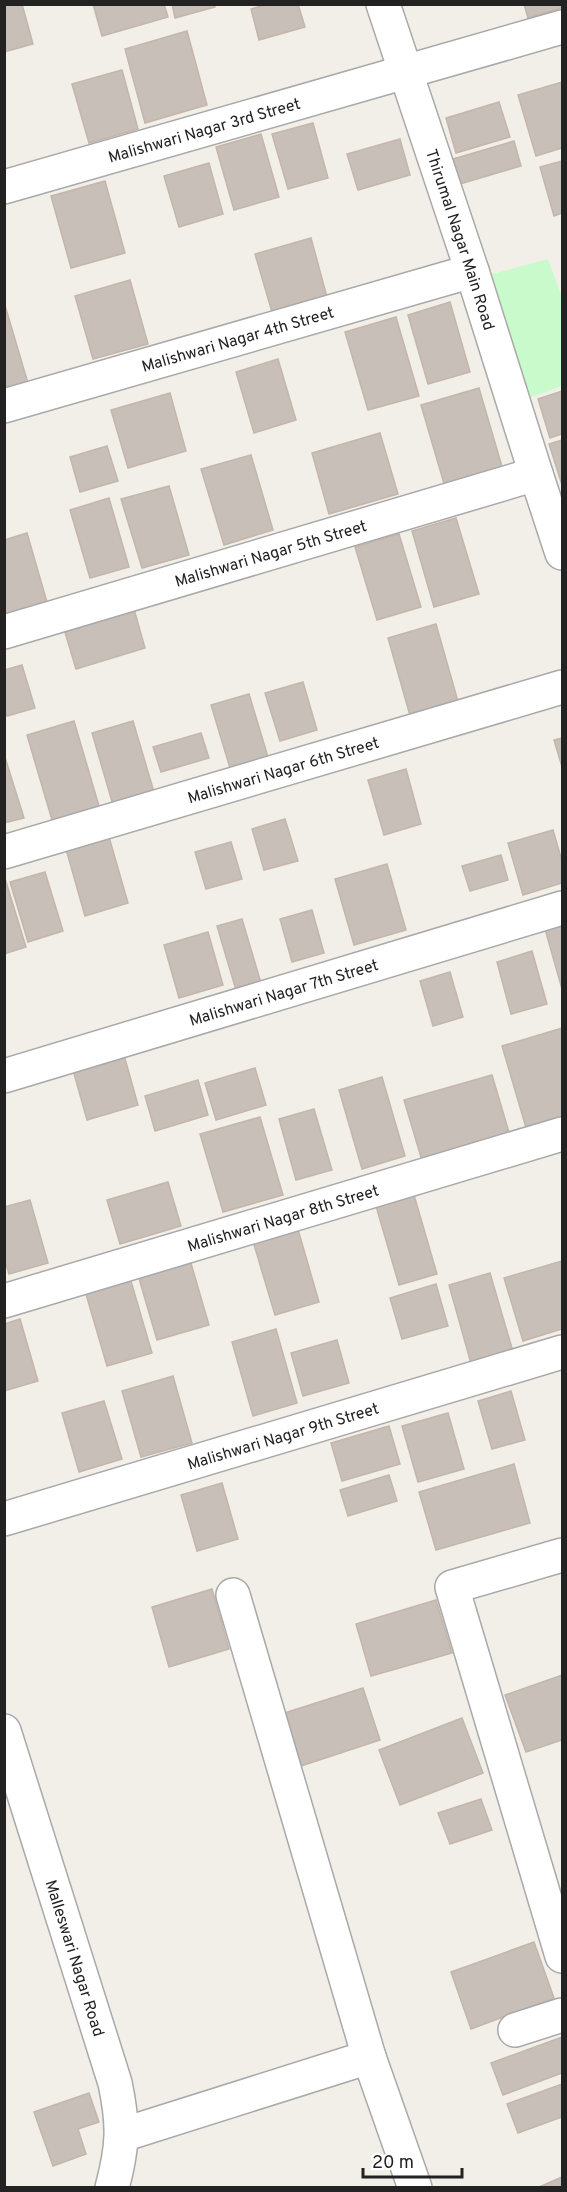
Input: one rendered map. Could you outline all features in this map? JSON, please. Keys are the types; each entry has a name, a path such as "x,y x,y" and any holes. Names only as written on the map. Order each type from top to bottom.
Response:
{"street":[{"name":"Thirumal Nagar Main Road","path":"383,4 548,492 562,554"},
{"name":"Malishwari Nagar 3rd Street","path":"4,188 562,27"},
{"name":"Malishwari Nagar 4th Street","path":"4,406 472,271"},
{"name":"Malishwari Nagar 5th Street","path":"4,632 548,492"},
{"name":"Malishwari Nagar 6th Street","path":"4,852 562,687"},
{"name":"Malishwari Nagar 7th Street","path":"4,1076 562,908"},
{"name":"Malishwari Nagar 8th Street","path":"4,1301 562,1134"},
{"name":"Malishwari Nagar 9th Street","path":"4,1519 562,1352"},
{"path":"562,1555 452,1587 562,1956"},
{"path":"233,1596 369,2056 416,2187"},
{"name":"Malleswari Nagar Road","path":"4,1731 115,2083 121,2111 122,2135 112,2187"},
{"path":"515,2030 562,2015"},
{"path":"122,2135 369,2056"}],"green space":[{"path":"548,259 562,297 562,386 520,401 481,277"}],"building":[{"path":"4,4 22,4 33,44 4,52"},
{"path":"93,4 164,4 168,17 102,36"},
{"path":"172,4 214,4 215,7 175,18"},
{"path":"268,4 298,4 305,27 259,40 251,9"},
{"path":"524,4 562,4 562,8 528,18"},
{"path":"187,31 207,105 145,123 125,49"},
{"path":"122,70 138,129 89,143 72,84"},
{"path":"562,82 562,148 536,156 518,95"},
{"path":"499,102 510,137 456,153 446,118"},
{"path":"313,123 328,178 288,189 272,134"},
{"path":"261,134 279,197 234,210 216,147"},
{"path":"400,139 410,175 358,190 347,154"},
{"path":"514,141 521,166 453,186 446,161"},
{"path":"562,161 562,213 554,216 540,167"},
{"path":"209,163 223,214 179,227 164,176"},
{"path":"105,181 125,253 71,268 51,196"},
{"path":"311,238 327,297 272,312 255,254"},
{"path":"130,280 148,344 93,359 75,296"},
{"path":"4,302 30,390 4,398"},
{"path":"450,302 470,372 428,384 408,315"},
{"path":"396,317 419,396 368,410 345,332"},
{"path":"278,359 296,420 254,433 236,372"},
{"path":"479,388 503,470 445,487 421,405"},
{"path":"562,391 562,434 550,438 538,399"},
{"path":"170,393 186,451 128,468 111,410"},
{"path":"380,433 398,494 329,514 312,453"},
{"path":"562,440 562,485 549,444"},
{"path":"107,446 118,481 80,492 70,457"},
{"path":"251,455 273,530 224,545 201,469"},
{"path":"169,486 189,555 142,568 121,499"},
{"path":"109,498 129,567 90,578 70,510"},
{"path":"456,518 479,594 434,607 412,531"},
{"path":"27,533 47,602 4,615 4,540"},
{"path":"399,534 421,607 377,620 355,547"},
{"path":"134,609 145,648 76,669 64,629"},
{"path":"436,624 459,705 411,719 388,638"},
{"path":"22,665 35,708 7,716 4,707 4,670"},
{"path":"303,682 317,730 280,741 265,693"},
{"path":"249,694 268,757 230,768 211,705"},
{"path":"74,721 99,806 52,820 27,735"},
{"path":"133,721 154,792 113,805 92,733"},
{"path":"201,733 209,758 161,772 153,747"},
{"path":"562,738 562,767 554,740"},
{"path":"4,754 24,818 4,823"},
{"path":"406,769 421,824 384,835 368,780"},
{"path":"285,819 298,861 264,870 252,829"},
{"path":"553,830 562,861 562,883 523,895 508,843"},
{"path":"109,837 128,903 85,916 66,849"},
{"path":"231,842 242,879 206,889 195,852"},
{"path":"501,855 508,880 470,891 462,866"},
{"path":"387,864 406,930 354,945 335,879"},
{"path":"45,872 63,931 28,942 10,882"},
{"path":"4,875 26,947 4,954"},
{"path":"312,910 324,953 292,962 280,919"},
{"path":"242,919 261,983 236,990 217,926"},
{"path":"562,923 562,989 545,929"},
{"path":"208,932 223,985 179,998 164,945"},
{"path":"532,951 547,1004 511,1014 497,962"},
{"path":"450,972 463,1017 433,1026 420,981"},
{"path":"562,1028 562,1120 527,1131 502,1046"},
{"path":"124,1055 138,1105 87,1120 73,1070"},
{"path":"255,1068 266,1105 216,1120 205,1083"},
{"path":"492,1075 511,1139 423,1164 404,1100"},
{"path":"382,1077 405,1156 362,1169 339,1090"},
{"path":"198,1080 208,1115 155,1131 145,1096"},
{"path":"314,1109 332,1170 296,1180 279,1119"},
{"path":"260,1117 283,1195 223,1212 200,1134"},
{"path":"168,1182 181,1226 120,1244 107,1200"},
{"path":"414,1195 437,1274 399,1285 376,1206"},
{"path":"30,1200 48,1263 9,1274 4,1258 4,1207"},
{"path":"297,1226 319,1302 275,1315 252,1238"},
{"path":"190,1260 209,1325 157,1340 138,1275"},
{"path":"562,1261 562,1329 523,1341 504,1278"},
{"path":"128,1271 152,1353 107,1366 83,1284"},
{"path":"490,1273 514,1355 472,1367 449,1285"},
{"path":"436,1284 448,1326 402,1339 390,1298"},
{"path":"20,1319 38,1381 4,1391 4,1324"},
{"path":"276,1329 297,1403 253,1416 232,1342"},
{"path":"337,1340 349,1383 303,1396 291,1353"},
{"path":"173,1376 192,1443 141,1457 122,1391"},
{"path":"511,1391 525,1440 492,1449 478,1401"},
{"path":"104,1401 122,1459 79,1472 62,1413"},
{"path":"448,1413 464,1469 418,1482 402,1426"},
{"path":"389,1426 400,1464 342,1481 331,1443"},
{"path":"514,1464 530,1523 436,1550 419,1492"},
{"path":"389,1475 397,1501 348,1516 340,1490"},
{"path":"222,1483 238,1539 197,1551 181,1495"},
{"path":"212,1589 229,1649 169,1667 152,1607"},
{"path":"436,1600 452,1653 371,1676 356,1624"},
{"path":"562,1675 562,1740 526,1752 505,1695"},
{"path":"363,1688 380,1740 295,1768 278,1715"},
{"path":"462,1718 483,1773 400,1805 379,1750"},
{"path":"481,1799 492,1830 450,1844 438,1813"},
{"path":"534,1942 554,1998 471,2029 451,1972"},
{"path":"562,2037 562,2073 503,2095 491,2063"},
{"path":"562,2084 562,2117 518,2133 507,2104"},
{"path":"89,2093 99,2122 78,2129 86,2154 53,2166 34,2112"},
{"path":"562,2177 562,2188 537,2188"}]}
